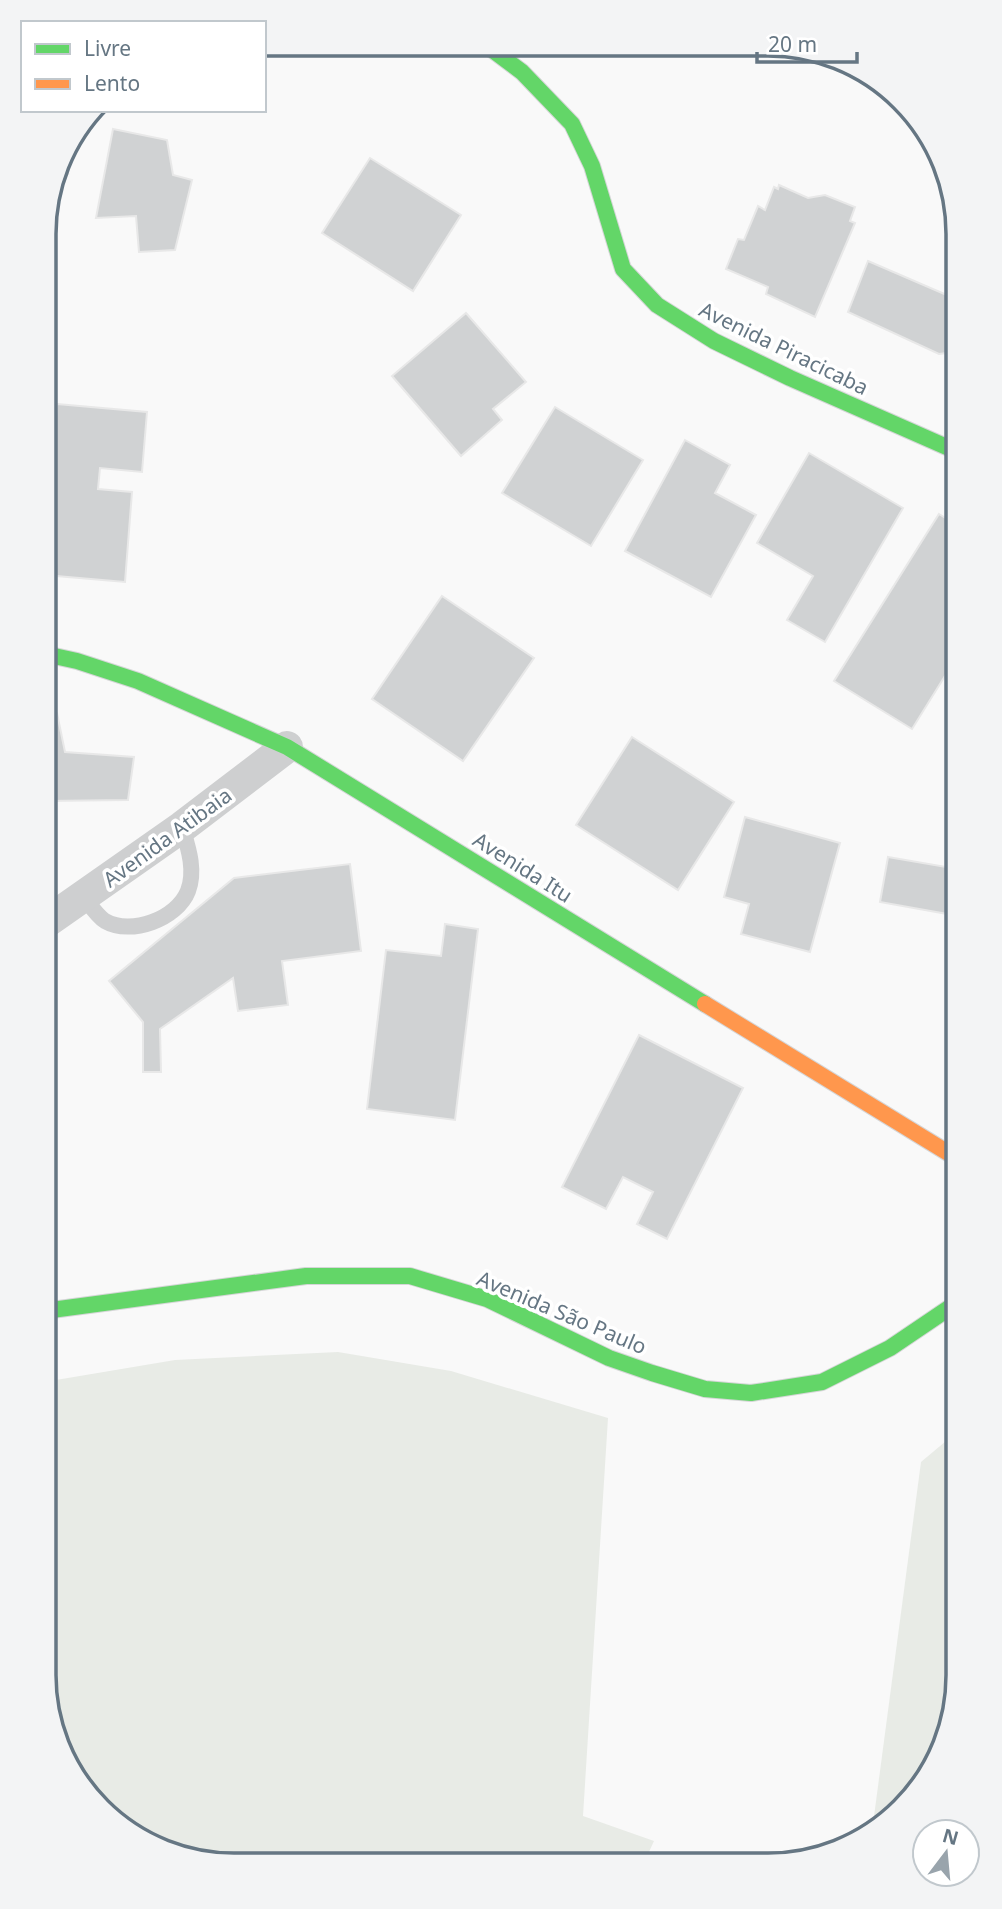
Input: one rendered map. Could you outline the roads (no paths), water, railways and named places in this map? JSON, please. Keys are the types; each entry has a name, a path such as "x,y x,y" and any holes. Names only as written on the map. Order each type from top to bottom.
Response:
{"street":[{"name":"Avenida Piracicaba","path":"500,56 522,72 572,124 592,166 623,269 657,304 714,341 790,379 946,447"},
{"name":"Avenida Itu","path":"56,656 82,661 197,705 287,747 946,1152"},
{"name":"Avenida Atibaia","path":"56,915 182,827 287,747"},
{"name":"Avenida São Paulo","path":"56,1309 306,1276 410,1276 487,1299 609,1358 652,1373 705,1389 751,1393 822,1382 890,1348 946,1310"}],"lane":[{"path":"83,897 102,920 116,926 139,926 162,918 176,907 188,892 192,872 190,853 182,827"}]}
